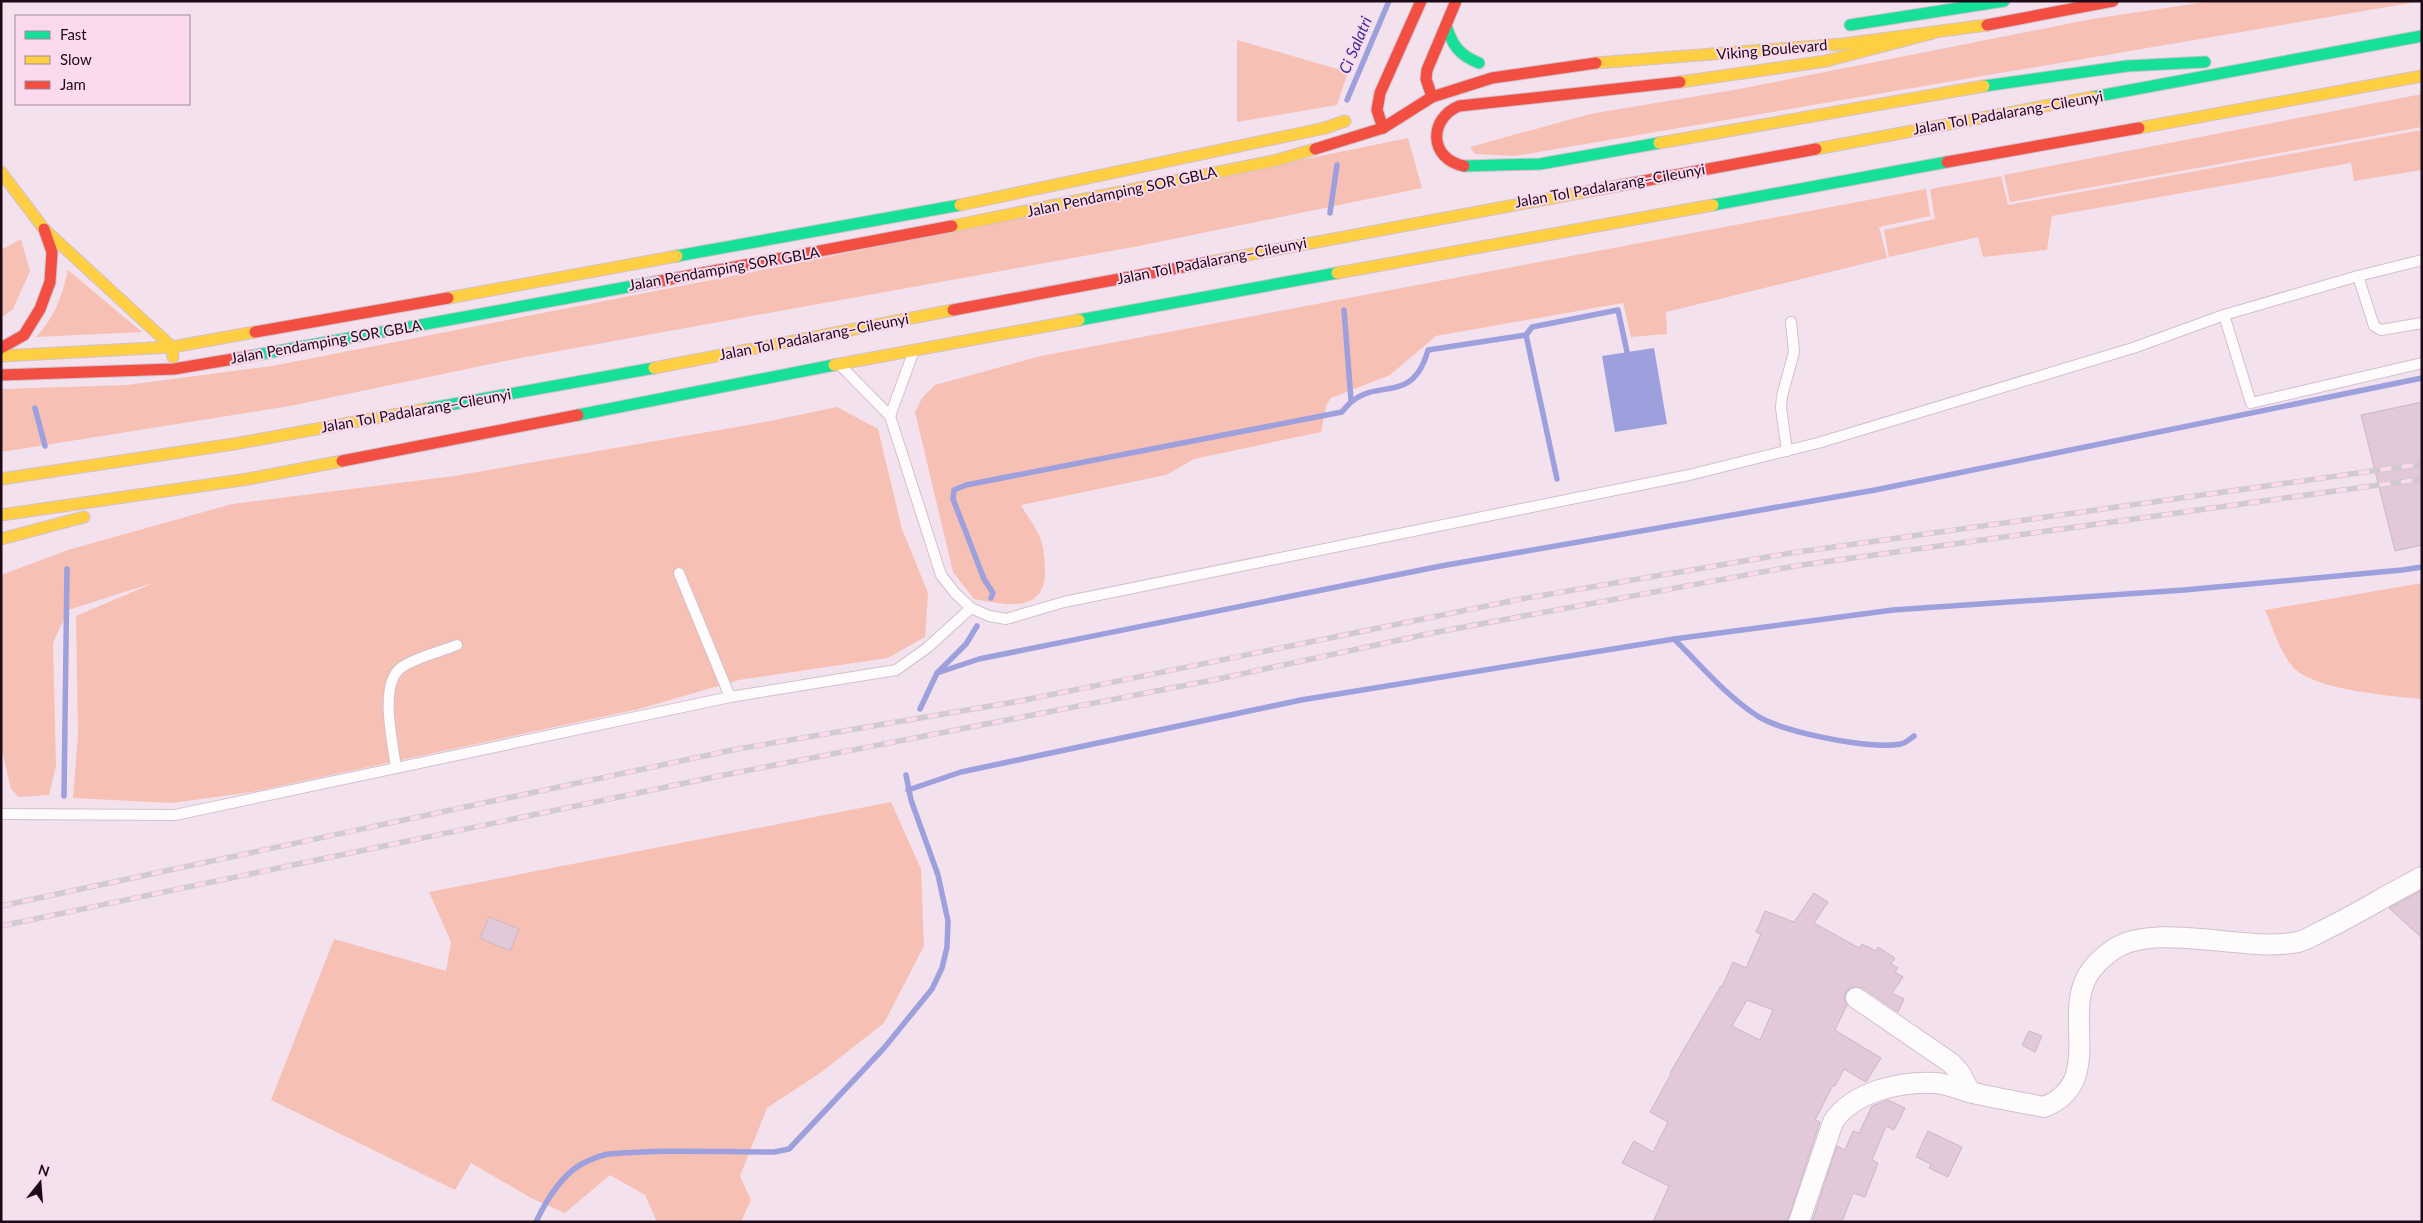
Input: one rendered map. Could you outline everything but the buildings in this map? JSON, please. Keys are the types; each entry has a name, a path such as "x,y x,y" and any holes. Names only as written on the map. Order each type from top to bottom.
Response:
{"main road":[{"path":"1369,113 1380,93 1421,1"},
{"path":"1422,82 1456,1"},
{"name":"Viking Boulevard","path":"1837,27 2004,1"},
{"name":"Viking Boulevard","path":"1432,97 1492,78 1556,66 1834,45 2006,22 2113,1"},
{"path":"1446,25 1453,48 1464,58 1483,62 1463,67"},
{"path":"1933,33 1862,53 1812,64 1658,85 1568,93 1460,106 1449,111 1441,120 1436,140 1444,157 1459,165 1540,164 1943,93 2127,66 2217,62 2308,62"},
{"name":"Jalan Tol Padalarang–Cileunyi","path":"1,480 234,444 718,357 800,339 1480,210 2308,62 2422,36"},
{"path":"1422,82 1441,74"},
{"name":"Jalan Tol Padalarang–Cileunyi","path":"1,515 248,478 914,350 2422,76"},
{"path":"1422,82 1432,97"},
{"path":"2312,82 2314,96"},
{"name":"Jalan Pendamping SOR GBLA","path":"1,375 174,369 910,235 1277,160 1383,128 1432,97"},
{"path":"1369,113 1394,100"},
{"path":"1369,113 1383,128"},
{"name":"Jalan Pendamping SOR GBLA","path":"1,356 172,347 931,211 1324,128 1369,113"},
{"path":"1,172 44,229 172,347 174,369"},
{"path":"1,348 24,335 40,309 50,282 52,252 44,229"},
{"path":"1,540 94,514 130,495"}],"street":[{"path":"1799,1222 1833,1122 1840,1112 1855,1101 1879,1090 1919,1083 1938,1083 1970,1092 2044,1107 2054,1103 2066,1093 2075,1076 2080,1058 2082,986 2098,962 2116,948 2138,939 2190,939 2275,944 2299,942 2339,923 2422,878"},
{"path":"1856,998 1951,1063 1960,1073 1970,1092"}],"lane":[{"path":"839,364 890,416 941,575 971,608 989,616 1006,620 1064,602 1689,475 1786,451 2133,348 2224,315 2358,276 2422,260"},
{"path":"2358,276 2374,326 2381,330 2422,323"},
{"path":"2224,315 2251,403 2422,363"},
{"path":"1786,451 1781,408 1782,396 1794,352 1791,322"},
{"path":"890,416 914,350"},
{"path":"679,573 730,697"},
{"path":"1,814 175,815 730,697 896,670 927,648 971,608"},
{"path":"396,768 388,694 393,677 402,667 457,645"}],"shaded area":[{"path":"2212,1 2422,1 1515,156 1475,154 1470,147 1590,114 1734,90 2092,19"},
{"path":"1237,40 1348,72 1337,105 1237,122"},
{"path":"2422,94 2422,127 2010,202 2004,175"},
{"path":"2422,130 2422,170 2354,181 2351,163 2052,216 2047,250 1983,257 1978,237 1889,257 1884,230 1935,219 1930,189 2001,176 2008,205"},
{"path":"1408,138 1422,188 1139,246 520,358 290,406 1,452 1,389 127,385 272,366 783,266"},
{"path":"1926,189 1930,216 1879,227 1887,258 1666,312 1667,334 1631,337 1623,303 1436,336 1390,375 1331,398 1326,406 1321,432 1194,459 1166,475 1021,505 1039,535 1044,558 1043,586 1038,595 1030,601 1020,604 1009,604 974,599 953,572 915,412 922,398 935,385 1041,356"},
{"path":"21,239 30,271 13,309 1,318 1,250"},
{"path":"68,270 142,332 36,337 48,322 57,306"},
{"path":"837,407 878,429 902,529 928,593 925,637 888,658 739,680 639,709 252,792 172,803 73,798 78,735 76,616 156,582 68,610 53,643 56,766 49,795 19,797 11,789 1,747 1,575 68,550 232,504 454,476 765,422"},
{"path":"2422,583 2422,699 2355,691 2320,682 2306,676 2295,669 2285,656 2265,610"},
{"path":"891,802 921,869 924,946 884,1023 823,1071 767,1108 740,1176 751,1200 741,1222 657,1222 645,1195 610,1175 565,1213 531,1198 471,1163 455,1190 271,1100 334,939 446,971 451,942 429,892"}],"water":[{"path":"1654,348 1667,424 1615,432 1602,356"}],"waterway":[{"name":"Ci Salatri","path":"1347,100 1389,1"},
{"name":"Ci Salatri","path":"1330,213 1337,165"},
{"name":"Ci Salatri","path":"1344,310 1351,400"},
{"path":"1526,335 1532,327 1618,310 1627,352"},
{"path":"991,598 993,593 984,579 953,499 954,490 966,485 1342,412 1354,400 1366,394 1401,386 1412,380 1421,368 1428,350 1526,335 1557,479"},
{"path":"937,673 979,659 1441,566 1875,490 2422,378"},
{"path":"35,408 45,446"},
{"path":"908,790 961,772 1301,700 1674,639 1893,610 2184,590 2422,567"},
{"path":"64,796 67,569"},
{"path":"920,709 937,673 966,644 977,626"},
{"path":"1674,639 1713,679 1745,707 1756,715 1785,728 1827,738 1869,744 1901,744 1914,736"},
{"path":"536,1222 549,1199 566,1176 580,1165 602,1156 609,1154 691,1151 774,1152 789,1149 884,1048 932,989 942,968 947,947 948,921 938,875 911,800 906,775"}],"railway":[{"path":"1,906 737,749 1020,701 1521,599 1791,553 2422,464"},
{"path":"1,926 724,775 1218,679 1432,633 1795,566 2422,479"}],"traffic: fast":[{"path":"1850,25 2004,1"},
{"path":"1446,25 1454,44 1461,53 1479,63"},
{"path":"2093,97 2422,36"},
{"path":"1984,86 2127,66 2205,62"},
{"path":"1464,166 1540,164 1659,143"},
{"path":"1713,205 1947,162"},
{"path":"677,256 960,205"},
{"path":"1079,320 1337,273"},
{"path":"251,356 655,282"},
{"path":"578,415 834,365"},
{"path":"426,409 654,368"}],"traffic: slow":[{"path":"1596,63 1843,44 1987,25"},
{"path":"1680,82 1826,61 1933,33"},
{"path":"2139,128 2422,76"},
{"path":"1659,143 1984,86"},
{"path":"1816,149 2093,97"},
{"path":"960,205 1325,128 1345,121"},
{"path":"952,226 1277,160 1315,149"},
{"path":"1,172 44,229 172,347 173,357"},
{"path":"1210,262 1622,185"},
{"path":"1337,273 1713,205"},
{"path":"448,298 677,256"},
{"path":"654,368 953,310"},
{"path":"834,365 1079,320"},
{"path":"1,356 172,347 255,332"},
{"path":"1,479 234,444 426,409"},
{"path":"1,515 248,479 342,461"},
{"path":"1,539 84,517"}],"traffic: jam":[{"path":"1383,128 1377,110 1380,93 1421,1"},
{"path":"1432,97 1426,79 1427,70 1456,1"},
{"path":"1987,25 2113,1"},
{"path":"1315,149 1383,128 1432,97 1492,78 1596,63"},
{"path":"1464,166 1452,162 1444,156 1437,138 1442,120 1449,112 1459,106 1680,82"},
{"path":"1947,162 2139,128"},
{"path":"1622,185 1816,149"},
{"path":"655,282 952,226"},
{"path":"1,348 24,335 40,309 50,282 52,252 44,229"},
{"path":"953,310 1210,262"},
{"path":"255,332 448,298"},
{"path":"1,375 174,369 251,356"},
{"path":"342,461 578,415"}]}
